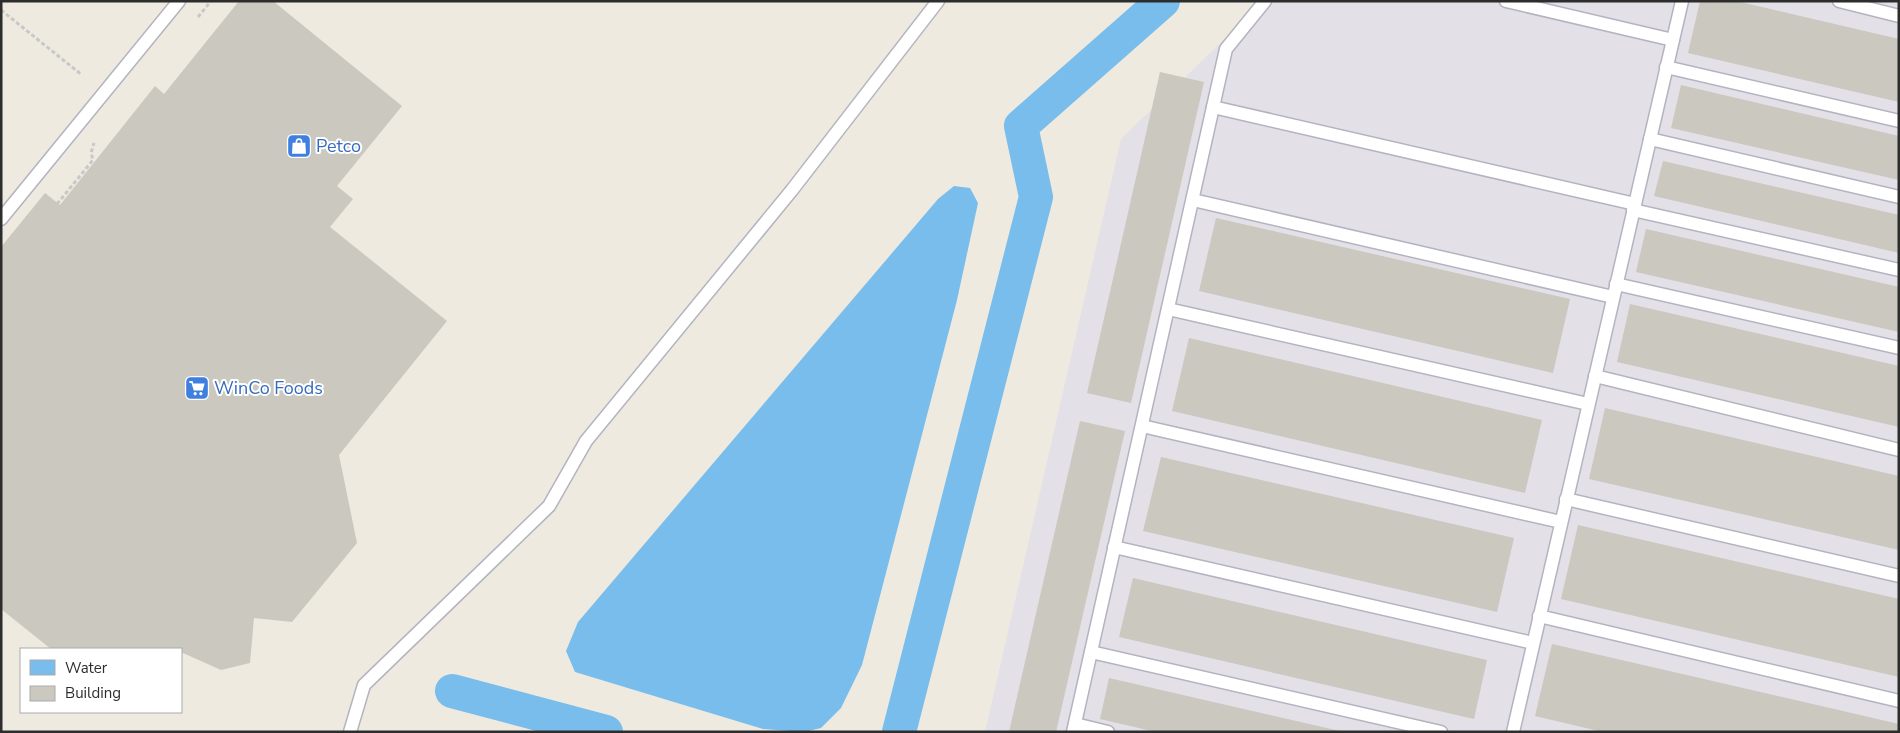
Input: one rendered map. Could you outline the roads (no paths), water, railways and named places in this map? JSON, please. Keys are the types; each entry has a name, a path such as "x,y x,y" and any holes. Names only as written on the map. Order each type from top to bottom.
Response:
{"lane":[{"path":"1,218 179,1"},
{"path":"350,732 364,685 549,506 586,441 792,190 938,1"},
{"path":"1108,732 1074,728 1090,652 1226,49 1264,1"},
{"path":"1506,1 1673,40"},
{"path":"1513,732 1682,1"},
{"path":"1838,1 1899,16"},
{"path":"1666,67 1899,121"},
{"path":"1213,108 1899,270"},
{"path":"1650,139 1899,197"},
{"path":"1193,200 1613,297"},
{"path":"1616,284 1899,348"},
{"path":"1168,309 1588,404"},
{"path":"1595,376 1899,450"},
{"path":"1142,426 1561,522"},
{"path":"1566,499 1899,576"},
{"path":"1114,547 1533,643"},
{"path":"1539,616 1899,701"},
{"path":"1090,652 1441,732"}],"water":[{"path":"954,186 970,188 978,203 957,300 862,665 841,708 821,728 804,732 763,729 575,672 566,651 578,622 938,199"}],"waterway":[{"path":"899,732 1036,197 1021,126 1163,1"},
{"path":"452,691 606,732"}],"place":[{"name":"Petco","path":"299,146"},
{"name":"WinCo Foods","path":"197,388"}]}
